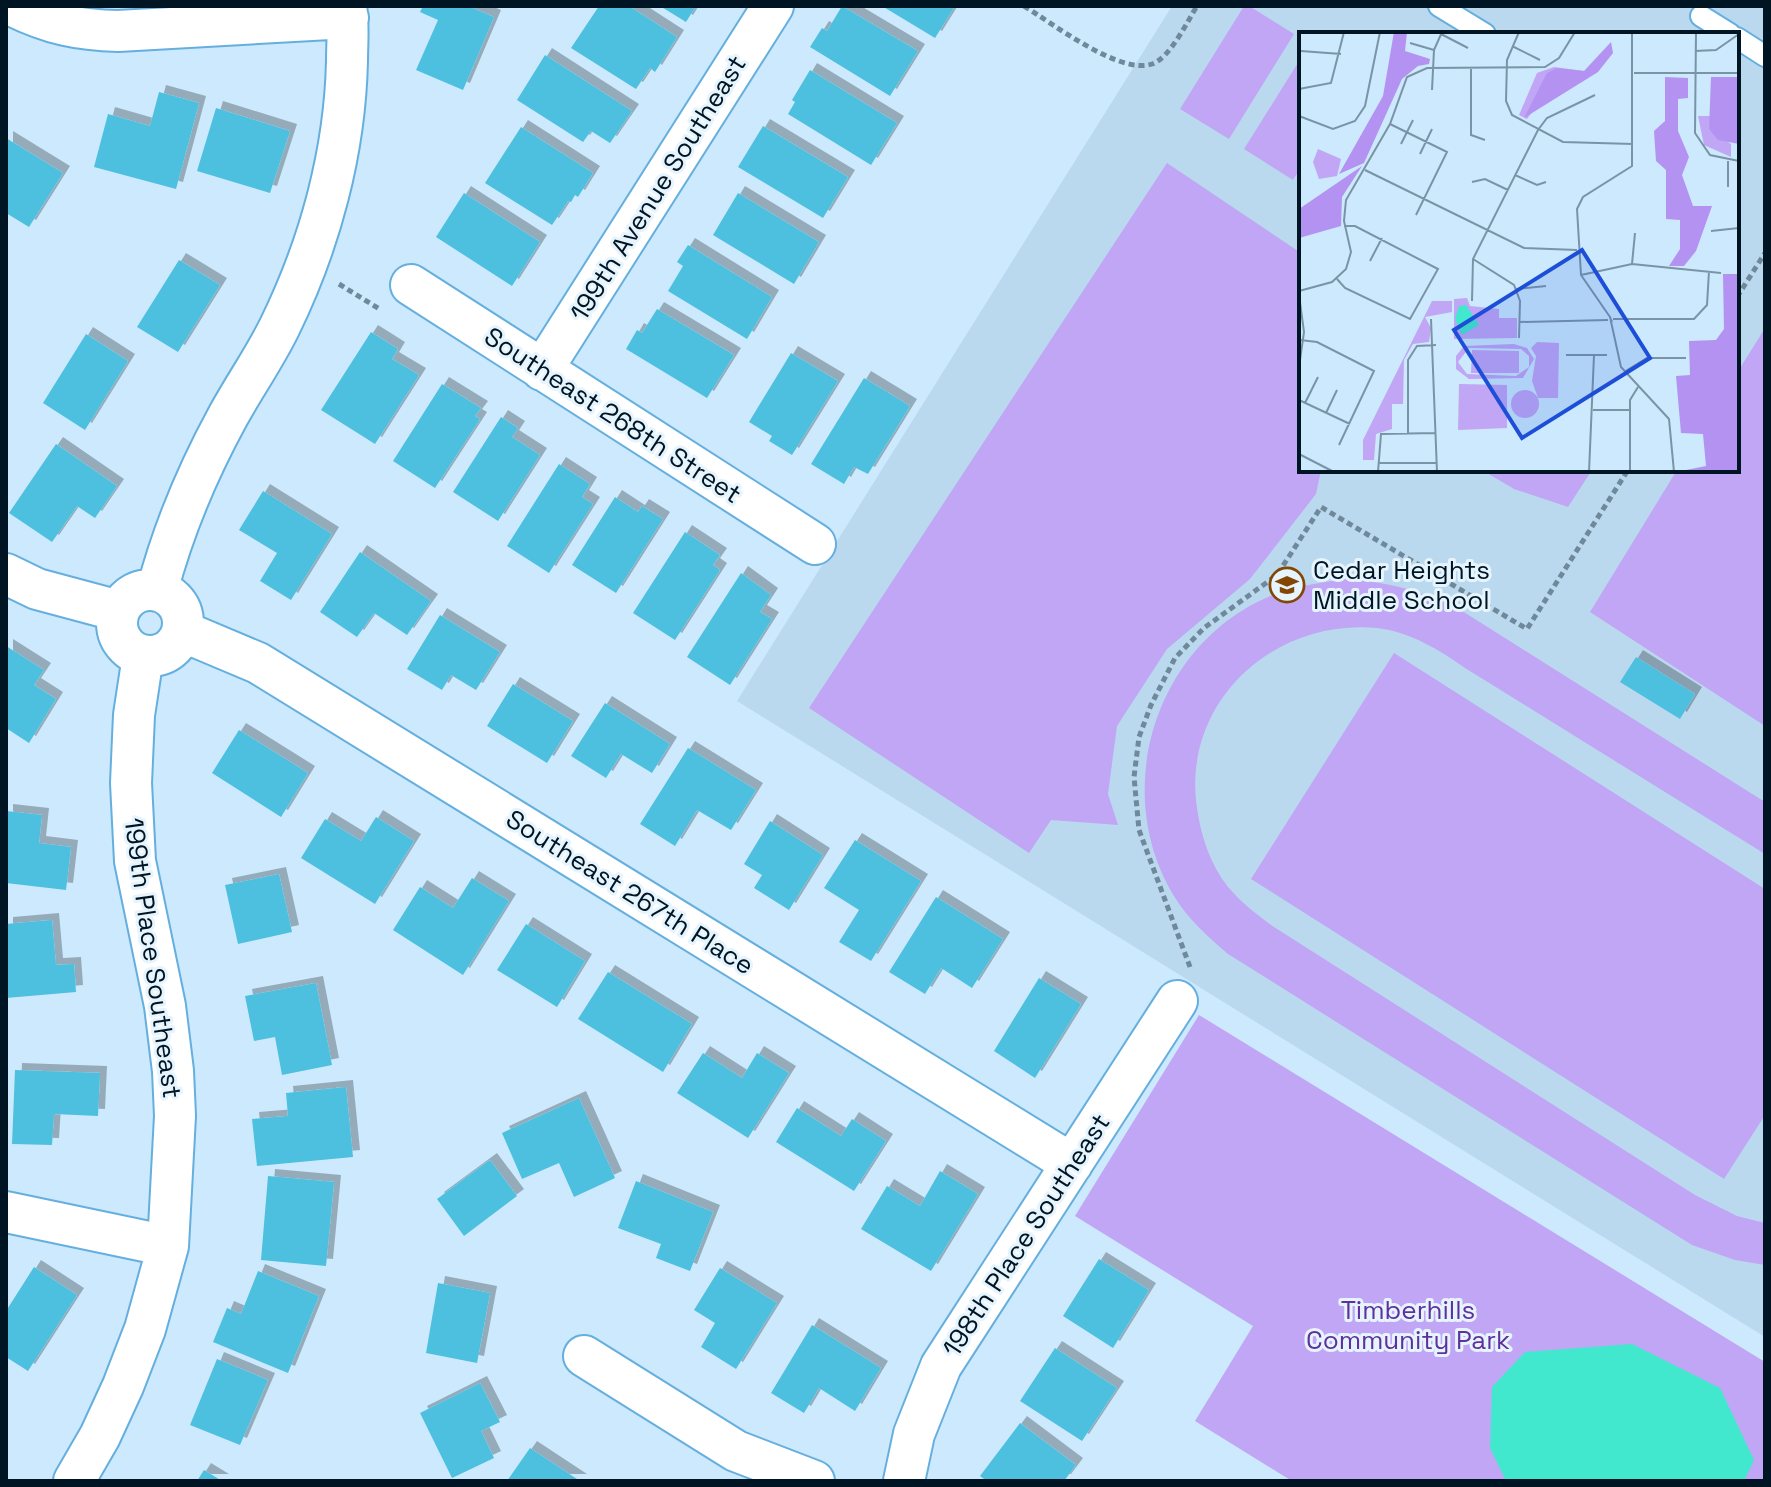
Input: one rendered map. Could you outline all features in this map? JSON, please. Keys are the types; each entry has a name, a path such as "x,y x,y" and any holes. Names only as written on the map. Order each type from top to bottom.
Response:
{"street":[{"path":"13,6 80,30 118,31 347,12 346,90 335,171 307,263 280,327 227,417 200,473 169,544 157,591"},
{"name":"199th Avenue Southeast","path":"542,370 773,6"},
{"name":"Southeast 268th Street","path":"411,285 815,544"},
{"path":"6,574 37,589 119,611"},
{"path":"144,590 157,591 169,596 178,605 183,617 182,631 178,642 169,651 156,656 143,656 122,642 117,630 119,611 132,595 144,590"},
{"name":"Southeast 267th Place","path":"182,631 258,663 1072,1164"},
{"name":"199th Place Southeast","path":"74,1481 100,1436 123,1386 145,1329 168,1246 175,1116 173,1071 165,1006 135,861 131,783 134,715 143,656"},
{"name":"198th Place Southeast","path":"904,1481 914,1434 941,1366 1184,986"},
{"path":"6,1212 168,1246"},
{"path":"584,1356 736,1451 814,1481"}],"lane":[{"path":"1439,6 1482,32"},
{"path":"1700,19 1726,32"},
{"path":"1739,39 1765,56"}],"path":[{"path":"1024,6 1122,64 1152,64 1168,52 1197,6"},
{"path":"1739,294 1765,253"},
{"path":"1184,986 1139,830 1134,777 1139,737 1175,658 1204,628 1277,575 1321,507 1527,629 1627,472"}],"shaded area":[{"name":"Cedar Heights Middle School","path":"1172,6 1765,6 1765,1337 737,701"},
{"path":"1632,1344 1720,1388 1754,1460 1744,1481 1506,1481 1490,1448 1492,1387 1525,1352"}],"green space":[{"path":"1244,6 1249,6 1294,34 1229,139 1180,109"},
{"path":"1299,61 1299,170 1293,180 1244,149"},
{"path":"1167,163 1299,252 1299,472 1321,472 1316,494 1250,579 1167,649 1117,726 1108,794 1118,825 1051,820 1029,853 809,708"},
{"path":"1765,328 1765,726 1590,612 1676,472 1739,472 1739,370"},
{"path":"1485,472 1591,472 1568,507 1514,489"},
{"path":"1346,579 1404,588 1459,609 1765,802 1765,854 1434,648 1389,630 1339,629 1303,637 1271,653 1242,674 1220,702 1204,734 1196,769 1201,829 1216,869 1244,904 1274,927 1695,1195 1737,1216 1765,1223 1765,1265 1735,1260 1692,1245 1228,954 1192,920 1174,896 1155,855 1146,812 1146,768 1155,726 1172,685 1197,650 1229,620 1277,593"},
{"path":"1394,653 1765,889 1765,1115 1724,1179 1251,879"},
{"name":"Timberhills Community Park","path":"1199,1015 1765,1362 1765,1481 1292,1481 1195,1421 1253,1326 1075,1216"}],"building":[{"path":"423,6 468,6 494,17 463,90 416,70 438,20 420,12"},
{"path":"599,6 629,6 677,37 655,72 650,68 636,89 571,48"},
{"path":"660,6 696,6 686,22"},
{"path":"842,6 918,51 890,96 810,47 822,28 827,31"},
{"path":"882,6 955,6 935,38"},
{"path":"545,55 632,111 610,143 591,131 583,142 517,100"},
{"path":"810,70 897,123 871,165 788,114 795,102 792,100"},
{"path":"159,92 199,103 176,189 94,167 108,114 150,126"},
{"path":"216,108 290,131 270,193 197,171"},
{"path":"763,126 848,177 823,218 738,167"},
{"path":"521,127 593,173 578,197 575,195 571,202 568,201 552,225 485,183"},
{"path":"6,138 63,173 29,227 6,213"},
{"path":"464,193 540,242 512,286 436,237"},
{"path":"738,193 819,242 794,284 713,235"},
{"path":"688,245 772,297 747,339 668,291 683,266 677,262"},
{"path":"179,260 220,285 178,352 137,327"},
{"path":"657,309 734,355 707,398 626,349 637,330 642,333"},
{"path":"371,332 398,349 392,359 419,375 375,444 321,410"},
{"path":"86,334 128,361 85,430 43,403"},
{"path":"791,353 838,381 792,455 769,441 772,436 749,422"},
{"path":"864,378 910,406 868,474 854,467 844,484 811,464"},
{"path":"442,384 481,408 475,416 480,419 435,488 393,461"},
{"path":"501,417 518,428 512,437 540,455 498,521 453,492"},
{"path":"56,444 117,486 95,518 77,506 52,542 9,513"},
{"path":"559,464 590,484 582,497 593,504 549,573 507,546"},
{"path":"263,491 332,534 291,600 260,581 277,553 239,530"},
{"path":"615,497 638,512 642,506 663,519 616,593 572,565"},
{"path":"685,532 720,555 713,565 720,570 675,640 633,613"},
{"path":"360,552 431,601 407,635 374,613 357,637 320,612"},
{"path":"741,573 771,595 760,612 772,619 730,685 687,657"},
{"path":"440,615 500,652 476,690 451,675 442,690 407,669"},
{"path":"6,646 44,670 34,685 56,699 29,743 6,728"},
{"path":"1636,657 1695,694 1680,719 1620,682"},
{"path":"513,684 573,721 547,763 487,726"},
{"path":"605,703 670,744 652,773 621,754 606,778 571,756"},
{"path":"239,730 308,773 281,817 212,773"},
{"path":"688,748 756,790 731,830 697,810 675,846 640,824"},
{"path":"6,811 42,815 39,843 71,847 66,890 6,883"},
{"path":"376,817 414,841 375,904 301,858 325,819 361,841"},
{"path":"770,821 823,855 789,910 754,888 762,875 744,864"},
{"path":"855,840 921,881 871,961 839,942 859,910 824,888"},
{"path":"279,874 292,932 238,944 225,885"},
{"path":"472,878 509,901 463,975 393,930 420,887 453,908"},
{"path":"936,897 1003,939 972,988 941,968 925,994 889,972"},
{"path":"52,920 56,965 74,964 76,992 6,998 6,924"},
{"path":"526,924 585,961 557,1007 497,970"},
{"path":"608,972 692,1024 663,1072 578,1019"},
{"path":"1039,978 1081,1004 1035,1078 994,1051"},
{"path":"316,983 332,1065 282,1075 275,1037 254,1041 245,996"},
{"path":"703,1053 742,1078 757,1053 789,1073 748,1138 677,1093"},
{"path":"15,1070 100,1073 98,1116 54,1114 52,1145 12,1144"},
{"path":"346,1087 353,1157 257,1166 252,1119 288,1116 286,1093"},
{"path":"579,1098 615,1178 574,1197 559,1163 522,1179 502,1133"},
{"path":"797,1108 841,1136 852,1119 886,1141 854,1191 776,1142"},
{"path":"490,1160 517,1196 464,1236 437,1199"},
{"path":"940,1171 978,1194 931,1271 861,1229 887,1186 920,1206"},
{"path":"268,1176 334,1182 326,1266 261,1260"},
{"path":"636,1181 713,1212 690,1271 656,1258 661,1244 618,1228"},
{"path":"1099,1259 1149,1290 1113,1348 1063,1316"},
{"path":"34,1267 77,1295 28,1371 6,1357 6,1311"},
{"path":"720,1268 777,1303 736,1369 701,1347 715,1323 694,1310"},
{"path":"258,1271 319,1296 288,1373 213,1342 227,1308 241,1314"},
{"path":"438,1283 490,1293 477,1363 426,1353"},
{"path":"812,1325 881,1368 855,1411 819,1388 804,1413 771,1393"},
{"path":"1055,1348 1117,1388 1082,1441 1020,1401"},
{"path":"217,1359 268,1380 240,1445 190,1425"},
{"path":"480,1383 500,1422 481,1431 494,1458 452,1478 420,1413"},
{"path":"1020,1423 1076,1465 1064,1481 987,1481 980,1476"},
{"path":"530,1448 580,1481 507,1481"},
{"path":"204,1470 222,1481 197,1481"}],"place":[{"name":"Cedar Heights Middle School","path":"1287,585"}]}
